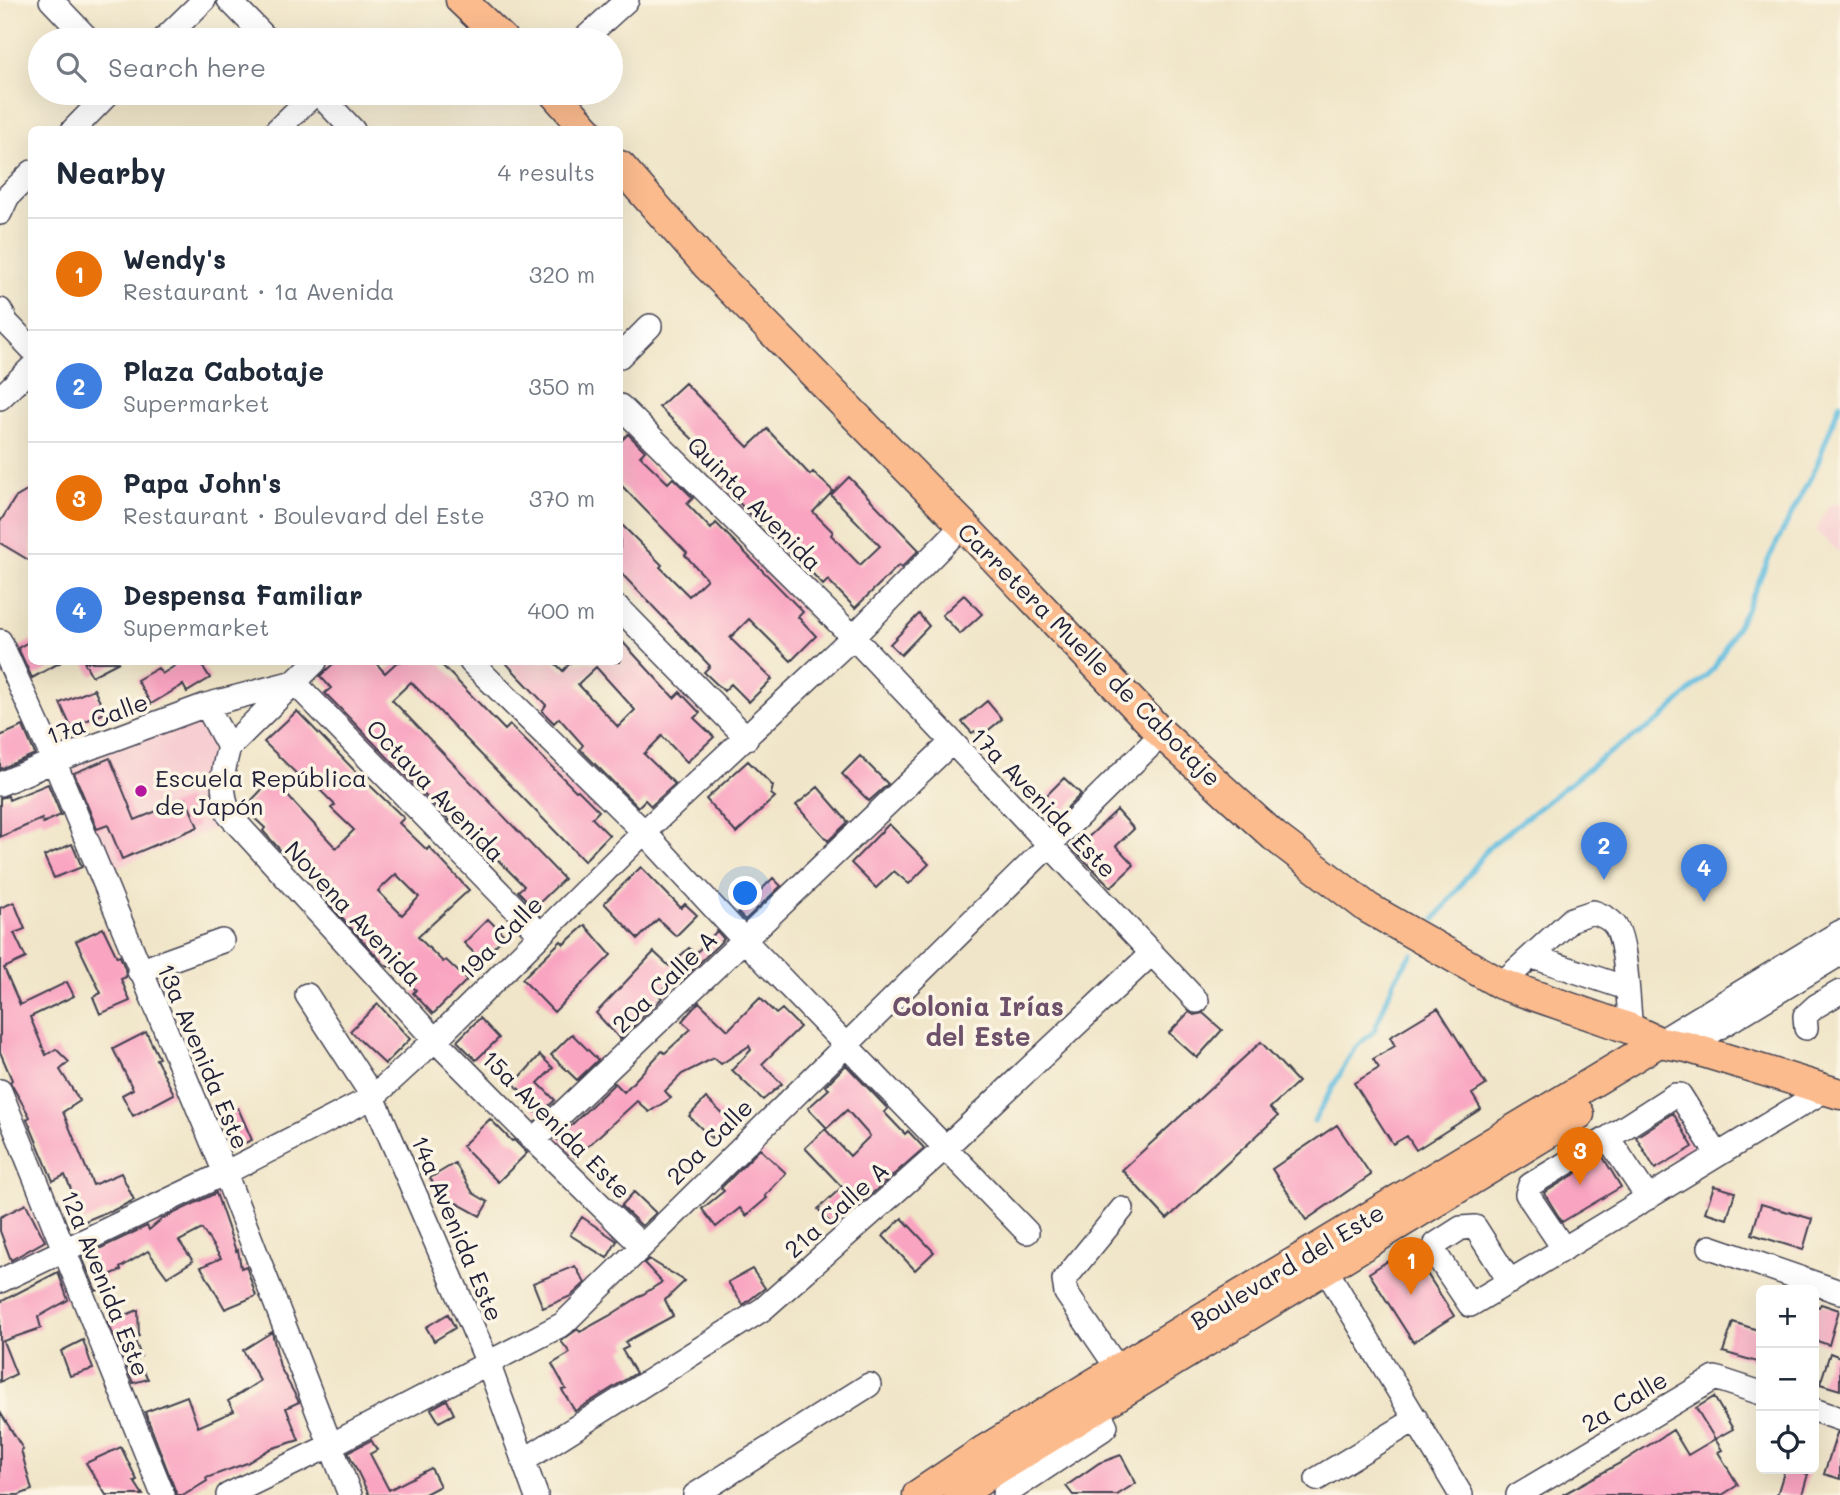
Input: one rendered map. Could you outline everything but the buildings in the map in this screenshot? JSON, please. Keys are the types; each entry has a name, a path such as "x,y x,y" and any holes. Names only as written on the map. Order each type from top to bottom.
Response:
{"main road":[{"path":"461,0 490,28"},
{"path":"565,105 583,126"},
{"name":"Carretera Muelle de Cabotaje","path":"623,169 708,266 963,525 1162,734 1274,836 1368,908 1501,984 1673,1044 1834,1091"},
{"name":"Boulevard del Este","path":"959,1495 1005,1488 1097,1408 1479,1176 1673,1044"},
{"name":"Boulevard del Este","path":"918,1495 985,1450 1118,1369 1673,1044"}],"street":[{"path":"51,0 78,28"},
{"path":"175,28 204,0"},
{"path":"229,0 256,28"},
{"path":"596,28 627,0"},
{"path":"77,126 97,105"},
{"path":"281,126 303,105"},
{"path":"328,105 349,126"},
{"path":"0,213 8,196 28,176"},
{"path":"0,310 7,323 28,345"},
{"path":"623,353 650,326"},
{"path":"0,398 28,371"},
{"name":"Quinta Avenida","path":"623,409 853,637"},
{"name":"19a Calle","path":"0,1281 225,1173 373,1097 435,1040 644,832 853,637 963,525"},
{"path":"623,612 747,738"},
{"name":"17a Avenida Este","path":"853,637 951,743 1051,844 1197,1002"},
{"name":"13a Avenida Este","path":"0,641 54,761 225,1173 350,1495"},
{"path":"206,705 229,747 312,665"},
{"path":"474,665 644,832 744,940 1027,1232"},
{"name":"17a Calle","path":"0,784 54,761 206,705 295,682"},
{"name":"Octava Avenida","path":"295,682 540,934"},
{"name":"20a Calle","path":"228,1495 331,1445 564,1324 641,1245 1162,734"},
{"name":"20a Calle A","path":"534,1140 951,743"},
{"name":"Novena Avenida","path":"229,747 223,770 222,792 229,815 435,1040"},
{"path":"1501,984 1572,919 1594,912 1607,918 1616,927 1624,952 1631,1029"},
{"path":"1673,1044 1840,932"},
{"path":"139,971 222,940"},
{"name":"21a Calle A","path":"523,1461 763,1309 946,1147 1150,954"},
{"path":"1673,1044 1840,954"},
{"path":"1533,957 1626,988"},
{"path":"1806,1028 1805,1016 1840,992"},
{"name":"14a Avenida Este","path":"307,995 373,1097 488,1363 536,1495"},
{"name":"15a Avenida Este","path":"435,1040 641,1245"},
{"name":"12a Avenida Este","path":"0,1091 163,1495"},
{"path":"1510,1282 1717,1154 1834,1091"},
{"path":"1564,1249 1527,1194 1530,1185 1675,1095 1684,1099 1717,1154"},
{"path":"1608,1138 1648,1198"},
{"path":"1118,1369 1066,1293 1064,1280 1122,1209"},
{"path":"1710,1247 1840,1292"},
{"path":"1325,1268 1461,1495"},
{"name":"2a Calle","path":"1518,1495 1715,1378 1756,1391"},
{"path":"695,1495 869,1385"},
{"path":"1817,1411 1840,1419"},
{"path":"1317,1479 1416,1419"}],"shaded area":[{"path":"1840,502 1840,553 1816,531 1828,506"},
{"name":"Escuela República de Japón","path":"198,715 212,745 204,784 219,827 108,871 67,767"}],"waterway":[{"path":"1435,919 1489,847 1603,757 1660,720 1714,668 1746,610 1770,556 1816,467 1840,403"},
{"path":"1314,1121 1354,1049 1374,1031 1395,979 1412,954"}],"place":[{"name":"Escuela República de Japón","path":"141,791"},
{"name":"Plaza Cabotaje","path":"1604,880"},
{"name":"Despensa Familiar","path":"1704,902"},
{"name":"Papa John's","path":"1580,1185"},
{"name":"Wendy's","path":"1411,1295"}],"district":[{"name":"Colonia Irías del Este","path":"978,1021"}]}
